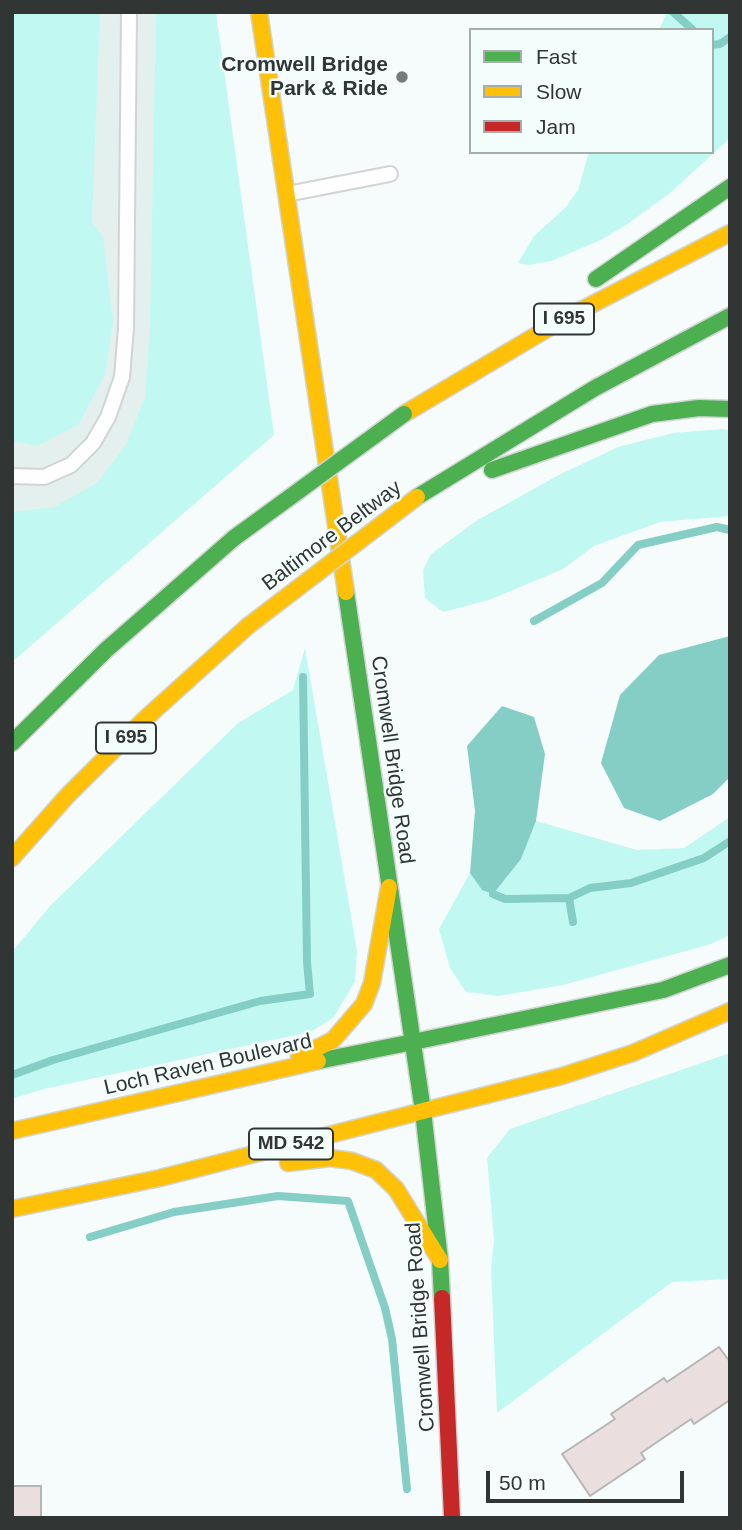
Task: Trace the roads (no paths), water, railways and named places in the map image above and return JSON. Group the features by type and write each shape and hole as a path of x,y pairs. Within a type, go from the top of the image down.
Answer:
{"main road":[{"name":"Cromwell Bridge Road","path":"259,12 423,1111 440,1260 452,1518"},
{"path":"585,287 730,187"},
{"name":"I 695","path":"12,743 106,650 234,538 404,414 562,320 730,233"},
{"path":"430,399 564,302"},
{"name":"Baltimore Beltway","path":"12,858 68,795 146,718 248,626 417,496 595,388 730,316"},
{"path":"417,496 652,414 699,408 730,409"},
{"path":"42,691 174,591"},
{"path":"276,1070 333,1040 364,1004 372,983 389,887"},
{"name":"Loch Raven Boulevard","path":"12,1131 276,1070 663,990 730,965"},
{"path":"423,1111 562,1076 621,1057 730,1011"},
{"name":"MD 542","path":"12,1209 160,1178 423,1111"},
{"path":"160,1178 330,1158 352,1161 376,1170 396,1189 440,1260"}],"lane":[{"path":"12,476 44,477 71,465 93,443 108,417 122,377 126,328 129,12"},
{"path":"286,194 390,174"}],"waterway":[{"path":"673,12 691,28"},
{"path":"714,45 730,37"},
{"path":"534,621 602,583 638,545 717,527 730,530"},
{"path":"12,1075 53,1060 260,1001 310,994 307,962 303,677"},
{"path":"493,894 505,899 569,898 590,888 631,883 704,858 730,841"},
{"path":"569,898 573,922"},
{"path":"90,1237 174,1212 278,1196 348,1201 385,1308 392,1339 407,1489"}],"place":[{"name":"Cromwell Bridge Park & Ride","path":"402,77"}]}
